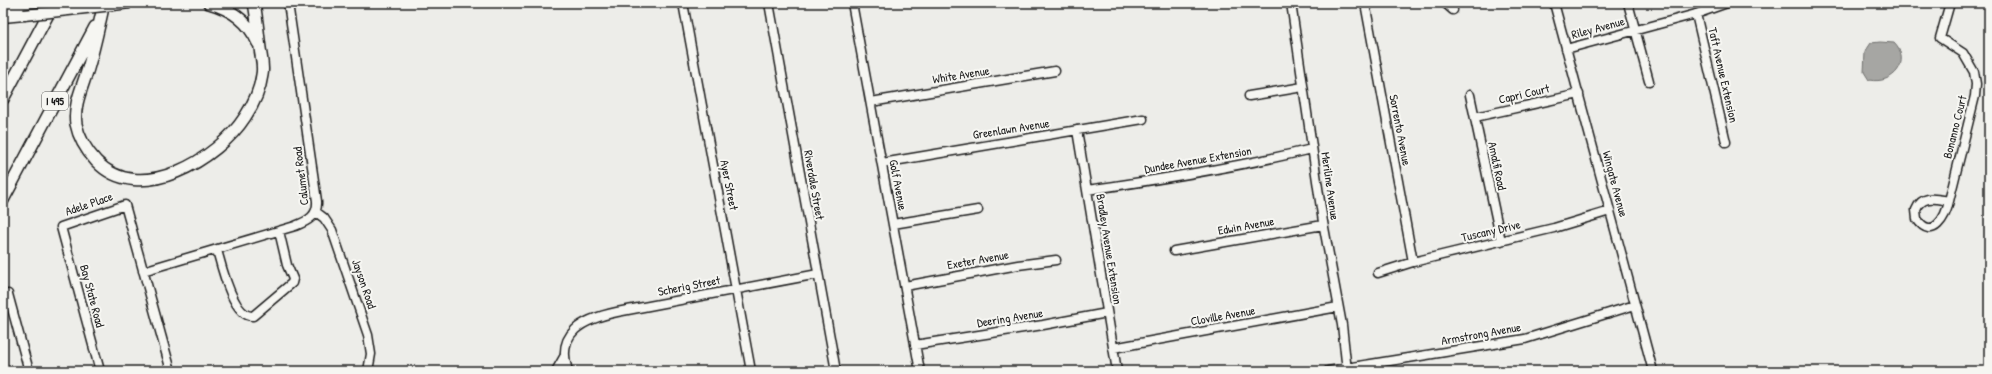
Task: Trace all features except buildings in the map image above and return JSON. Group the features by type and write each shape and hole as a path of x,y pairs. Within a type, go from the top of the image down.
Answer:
{"highway":[{"path":"3,99 54,3"},
{"path":"209,3 226,8 237,16 251,31 260,49"},
{"path":"105,8 77,103 76,123 79,136 91,155 100,164 117,176 145,180 163,177 189,167 219,146 245,118 254,103 262,74 254,3"},
{"name":"I 495","path":"3,200 105,8"}],"main road":[{"path":"3,18 43,3"},
{"path":"3,7 23,10 130,3"}],"street":[{"name":"Calumet Road","path":"143,271 279,231 307,221 316,212 318,201 288,3"},
{"name":"Ayer Street","path":"683,3 751,371"},
{"name":"Riverdale Street","path":"769,3 836,371"},
{"name":"Golf Avenue","path":"852,3 920,371"},
{"name":"Meriline Avenue","path":"1291,3 1323,225 1347,369"},
{"name":"Sorrento Avenue","path":"1365,3 1413,262"},
{"path":"1445,3 1453,10"},
{"name":"Wingate Avenue","path":"1554,3 1653,371"},
{"path":"1628,3 1649,81"},
{"name":"Riley Avenue","path":"1566,49 1696,14 1727,3"},
{"name":"Bonanno Court","path":"1950,3 1940,38 1964,53 1974,72 1976,84 1974,100 1950,201"},
{"name":"Taft Avenue Extension","path":"1696,14 1726,142"},
{"name":"White Avenue","path":"871,102 1055,71"},
{"path":"1249,96 1303,86"},
{"name":"Capri Court","path":"1475,117 1578,94"},
{"name":"Amalfi Road","path":"1470,95 1501,241"},
{"name":"Greenlawn Avenue","path":"882,163 1143,119"},
{"name":"Bradley Avenue Extension","path":"1077,130 1117,371"},
{"name":"Dundee Avenue Extension","path":"1087,190 1188,175 1253,163 1312,149"},
{"name":"Adele Place","path":"61,227 125,205 143,271"},
{"path":"893,224 978,210"},
{"name":"Tuscany Drive","path":"1378,274 1413,262 1554,228 1610,211"},
{"name":"Jayson Road","path":"316,212 324,218 332,230 366,327 371,351 368,371"},
{"name":"Edwin Avenue","path":"1174,251 1323,225"},
{"name":"Bay State Road","path":"61,227 100,371"},
{"path":"217,250 226,286 245,313 253,316 292,283 293,279 287,265 279,231"},
{"name":"Exeter Avenue","path":"905,286 1018,265 1056,260"},
{"path":"143,271 171,371"},
{"name":"Scherig Street","path":"564,357 567,339 570,334 578,326 603,315 818,274"},
{"path":"8,294 29,371"},
{"name":"Armstrong Avenue","path":"1328,371 1525,338 1636,305"},
{"name":"Cloville Avenue","path":"1113,348 1338,308"},
{"name":"Deering Avenue","path":"916,345 1043,325 1107,313"},
{"path":"556,371 564,357"},
{"path":"564,357 568,371"}],"shaded area":[{"path":"1871,43 1894,43 1899,50 1901,64 1893,75 1886,79 1878,81 1869,80 1864,72 1865,52"}]}
